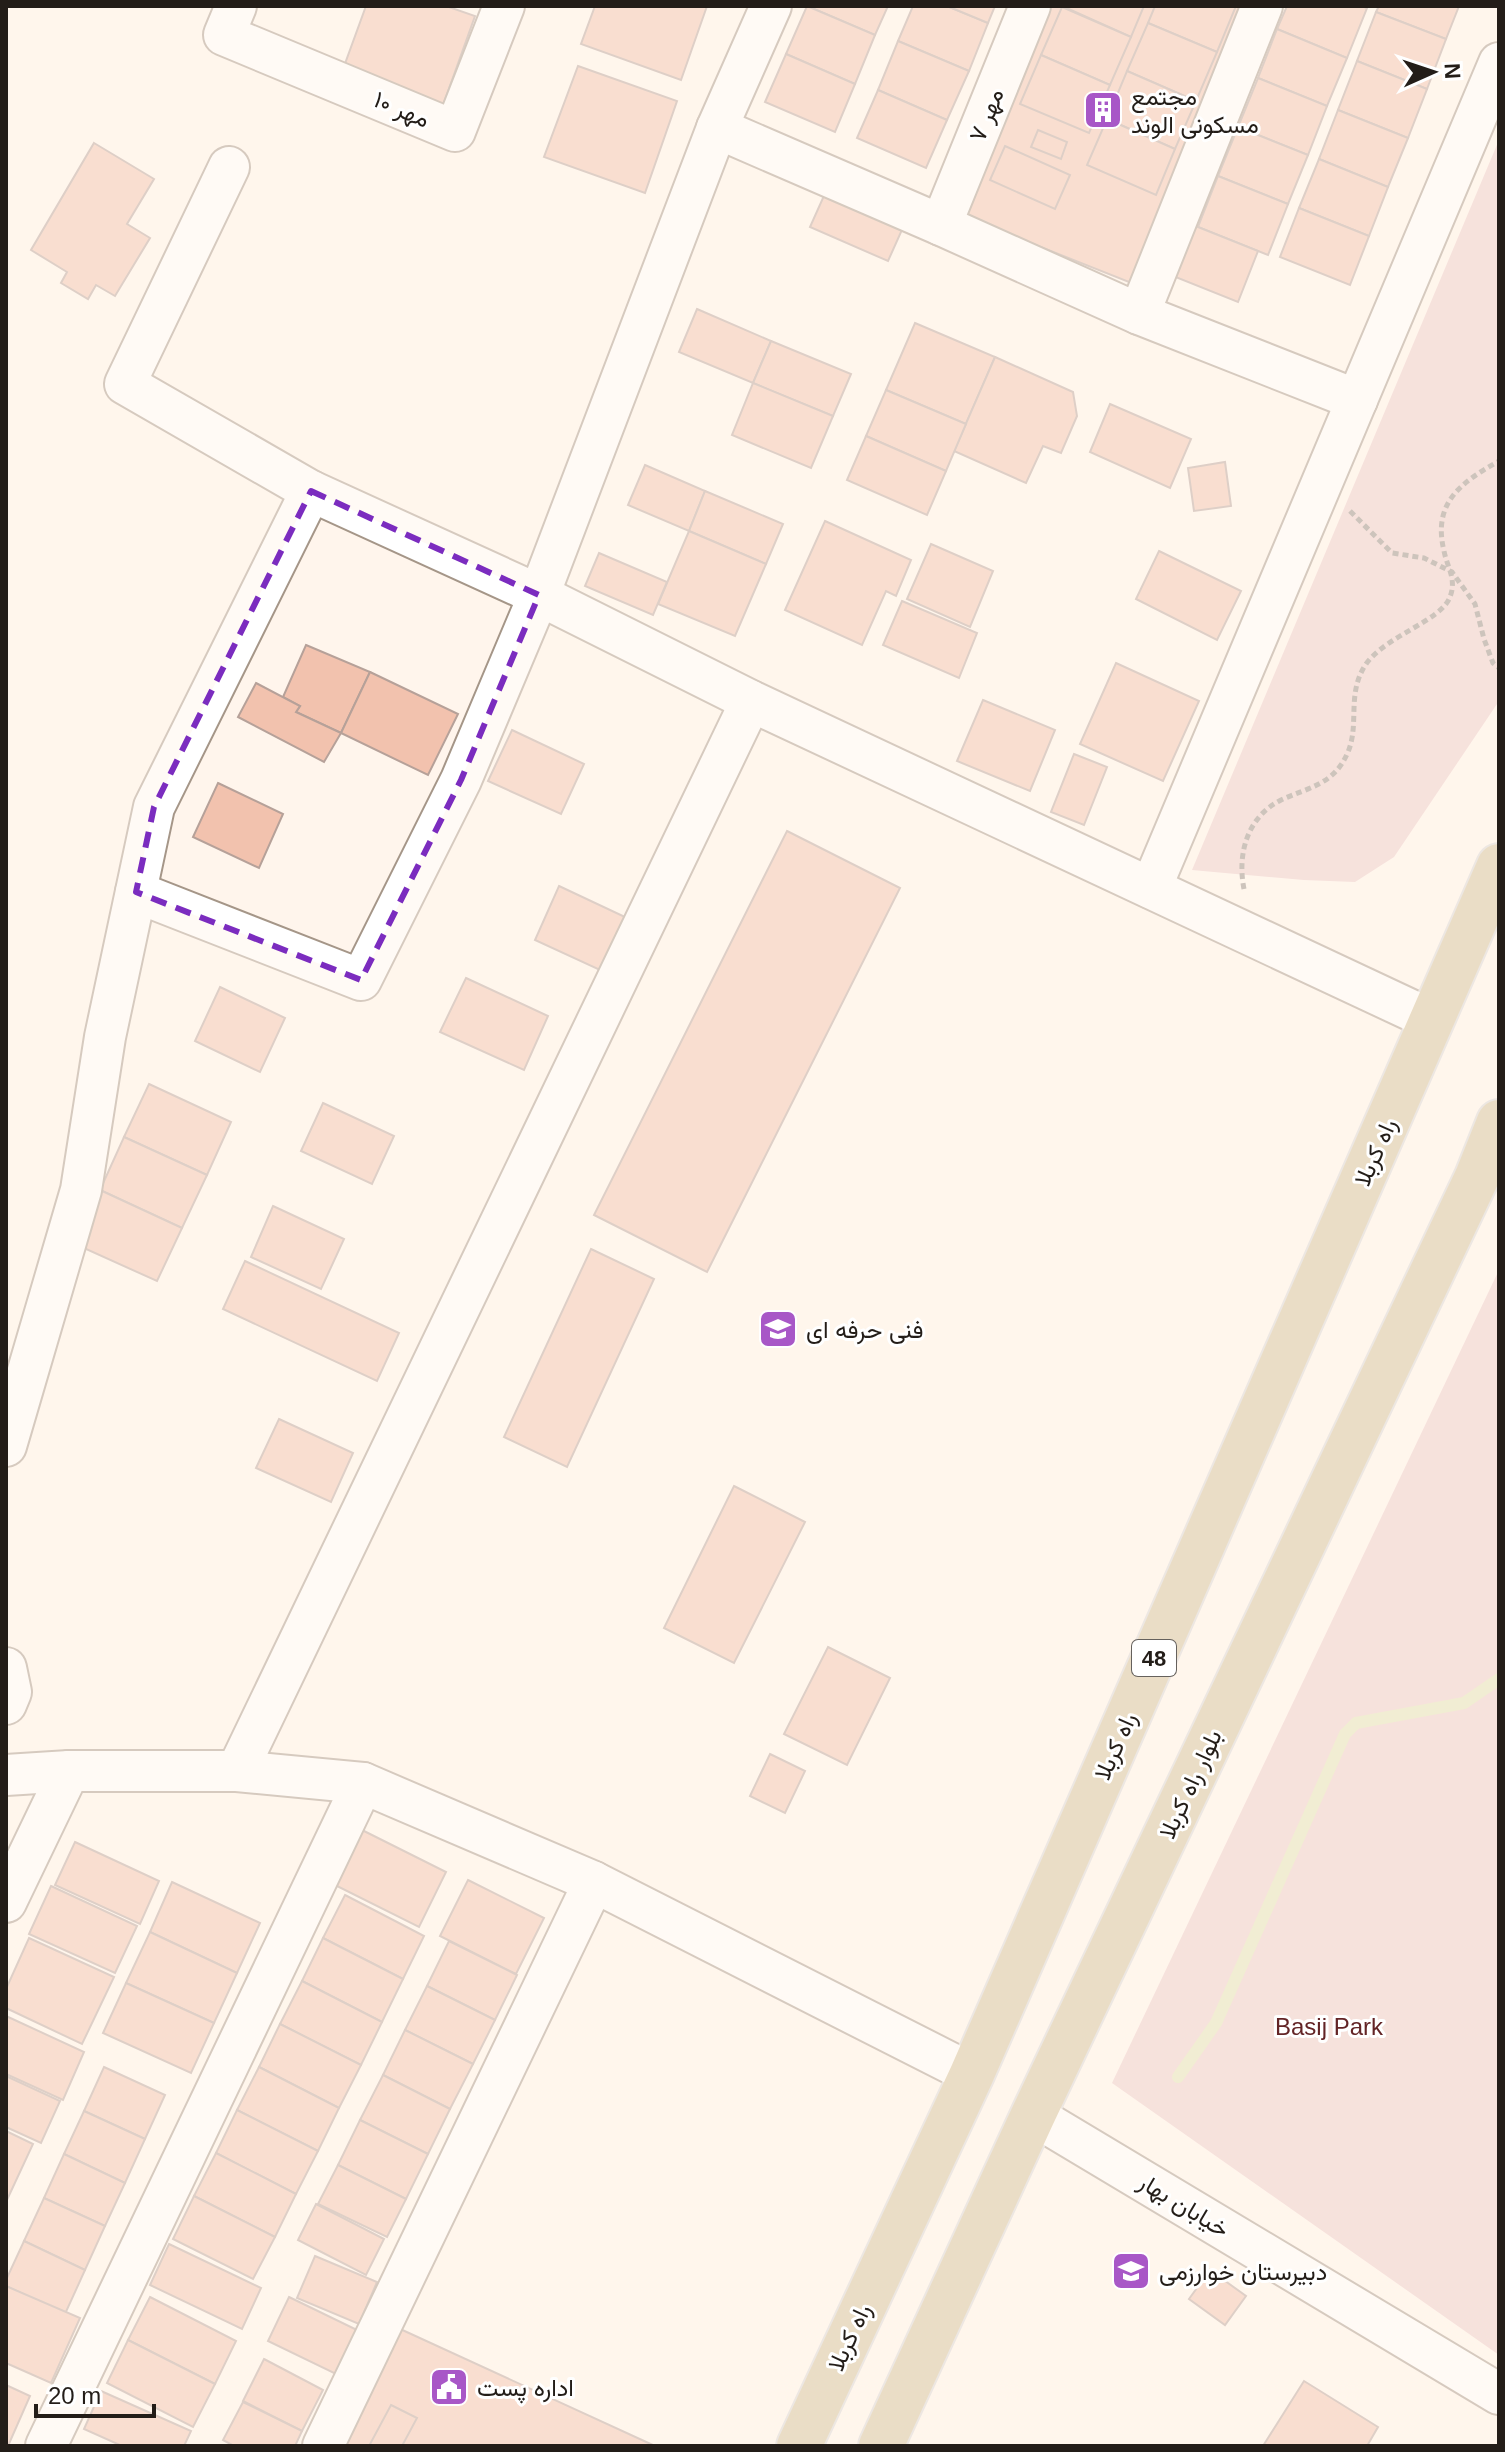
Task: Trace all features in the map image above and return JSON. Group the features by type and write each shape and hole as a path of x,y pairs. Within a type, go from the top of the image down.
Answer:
{"main road":[{"name":"راه کربلا","path":"799,2446 972,2074 1432,1020 1495,887"},
{"name":"بلوار راه کربلا","path":"881,2446 1033,2115 1488,1171 1499,1122"}],"street":[{"name":"مهر ۱۰","path":"230,20 455,131 504,6"},
{"path":"136,892 361,980 461,780 539,595 717,128 771,6"},
{"name":"مهر ۷","path":"941,225 1030,6"},
{"path":"1139,314 1262,6"},
{"path":"1151,888 1499,63"},
{"path":"717,128 1139,314 1357,400"},
{"path":"229,167 125,384 311,491 539,595 751,701 1432,1020"},
{"path":"6,1446 81,1190 105,1037 154,807 311,491"},
{"path":"237,1771 751,701"},
{"path":"6,1668 11,1692 6,1704"},
{"path":"6,1902 69,1771"},
{"path":"6,1775 69,1771 237,1771 363,1783 594,1882 972,2074"},
{"path":"46,2446 363,1783"},
{"path":"323,2446 594,1882"},
{"name":"خیابان بهار","path":"1033,2115 1499,2394"}],"path":[{"path":"1499,461 1473,475 1457,489 1446,508 1441,530 1444,552 1452,572 1475,604 1484,639 1493,663 1499,668"},
{"path":"1316,496 1355,513 1392,553 1424,558 1452,572"},
{"path":"1260,939 1241,872 1242,851 1250,831 1262,813 1280,801 1320,785 1336,771 1347,753 1353,733 1355,689 1364,667 1379,649 1443,609 1453,585 1452,572"}],"highlighted area":[{"path":"311,491 539,595 461,780 361,980 136,892 154,807"}],"green space":[{"path":"1499,140 1499,701 1394,857 1355,882 1192,870"},
{"name":"Basij Park","path":"1499,1270 1499,2355 1112,2083"}],"building":[{"path":"366,6 446,6 475,16 442,108 342,72"},
{"path":"595,6 707,6 681,80 581,44"},
{"path":"807,6 888,6 875,35"},
{"path":"807,6 875,35 855,84 786,54"},
{"path":"913,6 947,6 988,23 969,71 898,41"},
{"path":"947,6 995,6 988,23"},
{"name":"مجتمع مسکونی الوند","path":"1043,6 1249,6 1134,284 955,213"},
{"path":"1062,6 1144,6 1131,37"},
{"path":"1155,6 1236,6 1217,52 1148,23"},
{"path":"1287,6 1367,8 1347,58 1277,29"},
{"path":"1379,6 1459,6 1446,39 1376,12"},
{"path":"1062,7 1131,37 1110,85 1041,55"},
{"path":"1376,12 1446,39 1427,89 1357,61"},
{"path":"1148,23 1217,52 1196,101 1127,71"},
{"path":"1277,29 1347,58 1327,106 1258,78"},
{"path":"898,41 969,71 947,120 878,90"},
{"path":"786,54 855,84 835,132 765,102"},
{"path":"1041,55 1110,85 1089,133 1020,104"},
{"path":"1357,61 1427,89 1408,138 1338,110"},
{"path":"578,66 677,101 645,193 544,157"},
{"path":"1127,71 1196,101 1175,149 1107,119"},
{"path":"1258,78 1327,106 1308,155 1238,127"},
{"path":"878,90 947,120 926,168 857,138"},
{"path":"1338,110 1408,138 1388,187 1319,159"},
{"path":"1107,119 1175,149 1156,195 1087,165"},
{"path":"1238,127 1308,155 1288,204 1218,176"},
{"path":"1038,130 1067,142 1061,159 1031,147"},
{"path":"94,143 154,179 127,224 150,238 115,296 96,285 88,299 61,283 67,272 31,250"},
{"path":"1005,146 1070,175 1055,209 990,180"},
{"path":"1319,159 1388,187 1369,236 1299,208"},
{"path":"1218,176 1288,204 1268,255 1198,227"},
{"path":"827,189 905,223 888,261 810,227"},
{"path":"1299,208 1369,236 1350,285 1280,257"},
{"path":"1188,223 1258,251 1238,302 1168,274"},
{"path":"697,309 771,341 753,383 679,352"},
{"path":"915,323 995,357 966,424 886,390"},
{"path":"771,341 851,374 833,416 753,383"},
{"path":"995,357 1073,392 1077,416 1061,453 1043,446 1026,483 954,451"},
{"path":"753,383 833,416 811,468 732,435"},
{"path":"886,390 966,424 946,471 866,436"},
{"path":"1110,404 1191,439 1170,488 1090,452"},
{"path":"866,436 946,471 927,515 847,480"},
{"path":"1225,462 1231,506 1194,511 1188,468"},
{"path":"645,465 705,491 689,531 628,505"},
{"path":"705,491 783,524 766,564 689,531"},
{"path":"825,521 911,560 896,596 886,591 862,645 785,610"},
{"path":"689,531 766,564 735,636 658,604"},
{"path":"931,544 993,571 970,627 907,599"},
{"path":"1159,551 1241,591 1217,640 1136,599"},
{"path":"599,553 667,582 653,615 585,586"},
{"path":"902,601 977,633 959,678 883,645"},
{"path":"306,645 370,672 341,733 296,712 300,706 283,697"},
{"path":"1116,663 1199,701 1163,781 1080,744"},
{"path":"370,672 458,714 428,775 341,733"},
{"path":"256,683 300,706 296,712 341,733 324,762 238,717"},
{"path":"983,700 1055,730 1030,791 957,761"},
{"path":"512,730 584,764 561,814 488,781"},
{"path":"1074,754 1107,767 1084,825 1051,812"},
{"path":"218,783 283,814 259,868 193,837"},
{"path":"787,831 900,888 707,1272 594,1215"},
{"path":"559,886 625,917 600,970 535,940"},
{"path":"466,978 548,1016 524,1070 440,1032"},
{"path":"220,987 285,1018 260,1072 195,1041"},
{"path":"149,1084 231,1122 207,1175 124,1137"},
{"path":"323,1103 394,1136 372,1184 301,1151"},
{"path":"124,1137 207,1175 182,1228 100,1190"},
{"path":"100,1190 182,1228 157,1281 75,1244"},
{"path":"273,1206 344,1239 321,1289 251,1257"},
{"path":"591,1249 654,1279 567,1467 504,1437"},
{"path":"245,1261 399,1333 377,1381 223,1309"},
{"path":"279,1419 353,1453 331,1502 256,1468"},
{"path":"734,1486 805,1522 734,1663 664,1628"},
{"path":"828,1647 890,1678 847,1765 784,1734"},
{"path":"770,1754 805,1771 785,1813 750,1796"},
{"path":"358,1828 446,1872 419,1927 331,1883"},
{"path":"75,1842 159,1881 140,1924 55,1885"},
{"path":"468,1880 544,1918 516,1974 440,1936"},
{"path":"172,1882 260,1923 237,1973 150,1932"},
{"path":"51,1886 137,1926 115,1973 29,1934"},
{"path":"345,1895 424,1936 403,1979 323,1938"},
{"path":"150,1932 237,1973 214,2023 126,1983"},
{"path":"29,1938 114,1977 82,2044 6,2008 6,1989"},
{"path":"323,1938 403,1979 382,2022 302,1981"},
{"path":"449,1941 517,1975 495,2020 427,1986"},
{"path":"302,1981 382,2022 361,2065 280,2024"},
{"path":"126,1983 214,2023 191,2073 103,2033"},
{"path":"427,1986 495,2020 473,2064 405,2030"},
{"path":"6,2016 84,2052 63,2100 6,2074"},
{"path":"280,2024 361,2065 339,2108 259,2067"},
{"path":"405,2030 473,2064 450,2109 383,2075"},
{"path":"104,2067 165,2095 145,2139 84,2111"},
{"path":"259,2067 339,2108 318,2151 237,2110"},
{"path":"383,2075 450,2109 428,2154 360,2120"},
{"path":"6,2076 60,2101 41,2143 6,2127"},
{"path":"237,2110 318,2151 296,2194 216,2153"},
{"path":"84,2111 145,2139 125,2183 64,2154"},
{"path":"360,2120 428,2154 406,2199 338,2165"},
{"path":"6,2131 33,2144 6,2202"},
{"path":"216,2153 296,2194 275,2237 194,2196"},
{"path":"64,2154 125,2183 105,2226 44,2198"},
{"path":"338,2165 406,2199 387,2237 318,2204"},
{"path":"194,2196 275,2237 253,2279 173,2239"},
{"path":"44,2198 105,2226 85,2270 24,2241"},
{"path":"316,2204 384,2239 366,2275 298,2240"},
{"path":"24,2241 85,2270 65,2314 6,2286"},
{"path":"169,2244 261,2288 242,2329 150,2285"},
{"path":"315,2256 377,2282 359,2324 297,2298"},
{"path":"1210,2270 1246,2296 1225,2325 1189,2299"},
{"path":"6,2286 80,2318 51,2383 6,2363"},
{"path":"150,2297 236,2341 215,2384 128,2340"},
{"path":"289,2297 357,2330 336,2374 268,2341"},
{"name":"اداره پست","path":"398,2328 655,2446 345,2446"},
{"path":"128,2340 215,2384 193,2427 107,2383"},
{"path":"264,2359 323,2390 302,2431 243,2401"},
{"path":"1304,2381 1378,2427 1367,2446 1263,2446"},
{"path":"6,2385 30,2396 8,2446 6,2446"},
{"path":"101,2391 191,2431 184,2446 122,2446 84,2429"},
{"path":"243,2402 302,2431 295,2446 234,2446 223,2440"},
{"path":"391,2405 417,2418 402,2446 369,2446"}],"waterway":[{"path":"1178,2077 1216,2023 1345,1734 1356,1723 1464,1703 1499,1679"}],"place":[{"name":"مجتمع مسکونی الوند","path":"1103,110"},
{"name":"فنی حرفه ای","path":"778,1329"},
{"name":"دبیرستان خوارزمی","path":"1131,2271"},
{"name":"اداره پست","path":"449,2387"}]}
